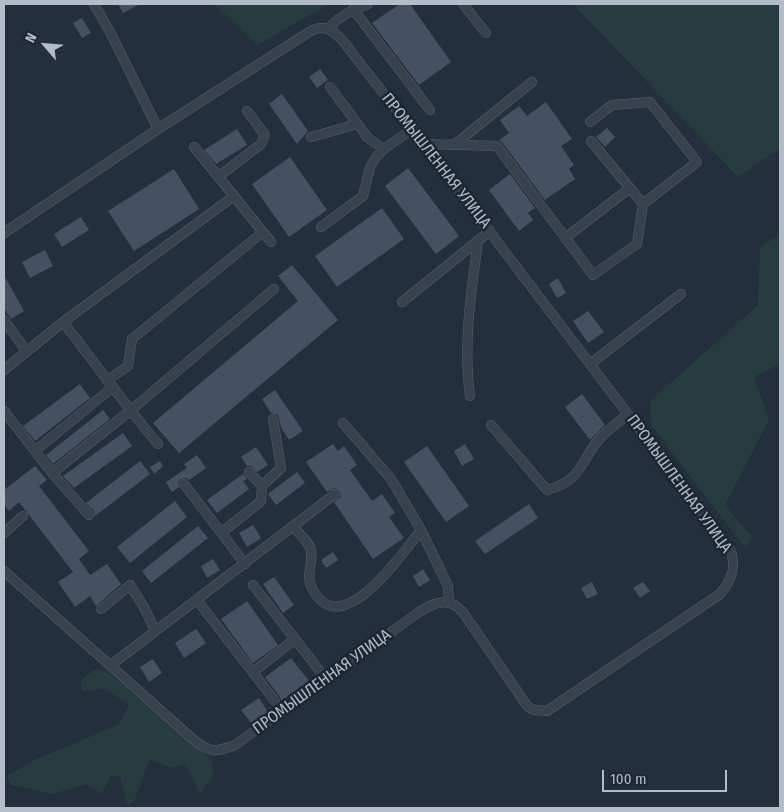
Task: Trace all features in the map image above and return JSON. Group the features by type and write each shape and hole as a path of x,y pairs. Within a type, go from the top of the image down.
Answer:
{"street":[{"path":"94,4 158,129"},
{"path":"4,233 158,129 309,32 322,27 328,28 337,19 353,9 368,4"},
{"path":"464,4 486,33"},
{"path":"353,9 430,110"},
{"name":"ПРОМЫШЛЕННАЯ УЛИЦА","path":"4,571 195,741 205,748 215,751 235,745 419,612 434,604 456,604 523,701 534,710 540,712 547,711 720,594 728,585 734,565 733,555 728,546 424,144 342,40 328,28"},
{"path":"454,144 532,82"},
{"path":"330,87 368,138 384,148"},
{"path":"424,144 497,146 593,276 637,244 643,204 697,162 650,102 612,105 590,122"},
{"path":"218,176 261,144 265,135 247,111"},
{"path":"311,137 357,124"},
{"path":"321,227 363,196 370,167 376,157 384,148 412,129"},
{"path":"591,141 643,204"},
{"path":"194,147 271,242"},
{"path":"565,238 630,188"},
{"path":"4,370 63,322 234,196"},
{"path":"402,302 490,231"},
{"path":"35,450 111,384 128,366 132,339 263,232"},
{"path":"470,396 468,351 471,291 478,241"},
{"path":"52,473 130,411 274,289"},
{"path":"590,364 681,294"},
{"path":"4,320 27,352"},
{"path":"63,322 130,411 158,444"},
{"path":"4,411 52,473 89,515"},
{"path":"491,425 544,494 572,478 596,443 628,414"},
{"path":"221,533 261,501 262,486 281,468 274,419"},
{"path":"343,423 391,479 421,530 448,586 449,603"},
{"path":"249,472 262,486"},
{"path":"184,484 245,564"},
{"path":"111,665 335,494"},
{"path":"4,534 23,516"},
{"path":"293,526 311,550 310,584 321,600 333,606 348,604 376,584 387,574 421,530"},
{"path":"101,609 130,585 144,607 155,632"},
{"path":"253,585 326,679"},
{"path":"197,600 275,701"},
{"path":"253,672 295,639"}],"green space":[{"path":"214,4 329,4 257,45"},
{"path":"573,4 780,4 780,148 738,177"},
{"path":"780,233 780,364 754,377 769,420 725,505 752,537 746,549 651,425 650,401 758,305 760,248"},
{"path":"95,669 108,672 212,760 213,775 200,794 186,764 171,768 150,759 135,799 128,807 120,776 111,776 102,794 87,784 52,794 11,785 7,776 34,760 118,725 129,705 104,688 82,692 80,681"}],"building":[{"path":"118,4 140,4 123,13"},
{"path":"400,4 410,4 451,62 419,85 372,23"},
{"path":"82,18 91,33 82,38 73,23"},
{"path":"320,69 328,80 317,88 309,77"},
{"path":"282,94 308,131 297,144 269,104"},
{"path":"546,102 572,139 561,146 574,165 569,169 575,179 545,200 499,140 509,133 500,120 519,106 527,116"},
{"path":"607,128 615,137 605,147 596,137"},
{"path":"237,129 247,145 216,164 204,150"},
{"path":"290,157 327,210 289,237 252,184"},
{"path":"408,168 459,236 436,254 385,186"},
{"path":"174,169 199,209 134,251 108,211"},
{"path":"510,174 535,208 528,213 533,220 519,231 489,190"},
{"path":"382,208 404,239 337,287 315,256"},
{"path":"81,217 89,230 62,247 54,234"},
{"path":"45,250 53,266 30,278 22,262"},
{"path":"292,265 338,320 179,453 153,423 298,301 278,276"},
{"path":"4,275 24,311 11,319 4,308"},
{"path":"558,278 566,293 557,298 549,284"},
{"path":"588,311 604,332 588,343 573,321"},
{"path":"80,384 90,398 35,441 23,426"},
{"path":"275,390 303,431 289,440 281,427 278,415 271,413 262,399"},
{"path":"582,394 605,425 590,440 565,407"},
{"path":"103,410 110,419 53,464 46,455"},
{"path":"123,433 132,446 74,488 63,476"},
{"path":"333,444 338,451 344,446 357,465 350,470 372,501 382,494 395,513 389,517 404,538 373,559 334,502 341,497 340,491 335,488 327,492 306,462"},
{"path":"465,444 474,459 462,466 454,451"},
{"path":"427,446 469,506 446,522 404,462"},
{"path":"256,447 268,465 257,472 251,466 247,466 241,457"},
{"path":"197,455 206,468 189,480 186,478 181,479 178,482 179,487 172,492 166,482 187,468 184,464"},
{"path":"140,461 150,474 95,516 94,511 86,503"},
{"path":"160,461 163,466 154,474 150,467"},
{"path":"35,466 47,480 39,486 89,551 79,559 90,575 107,564 121,584 96,606 90,596 75,607 58,582 73,572 19,502 9,511 4,504 4,490"},
{"path":"297,472 305,483 276,505 268,494"},
{"path":"243,474 247,479 243,481 249,489 217,513 207,500"},
{"path":"175,501 187,517 130,563 117,547"},
{"path":"529,504 538,518 485,554 475,541"},
{"path":"253,525 261,538 247,547 239,533"},
{"path":"198,526 208,538 151,583 142,571"},
{"path":"333,552 338,560 326,568 321,560"},
{"path":"213,559 220,570 207,578 201,566"},
{"path":"423,569 430,580 419,587 413,576"},
{"path":"274,577 294,605 283,613 263,584"},
{"path":"592,582 598,594 587,599 581,588"},
{"path":"643,582 650,591 640,598 633,588"},
{"path":"247,601 278,645 253,663 221,619"},
{"path":"196,629 206,643 184,658 175,643"},
{"path":"291,658 309,681 281,701 265,677"},
{"path":"153,659 162,673 149,682 140,667"},
{"path":"259,698 268,712 251,723 241,710"}]}
